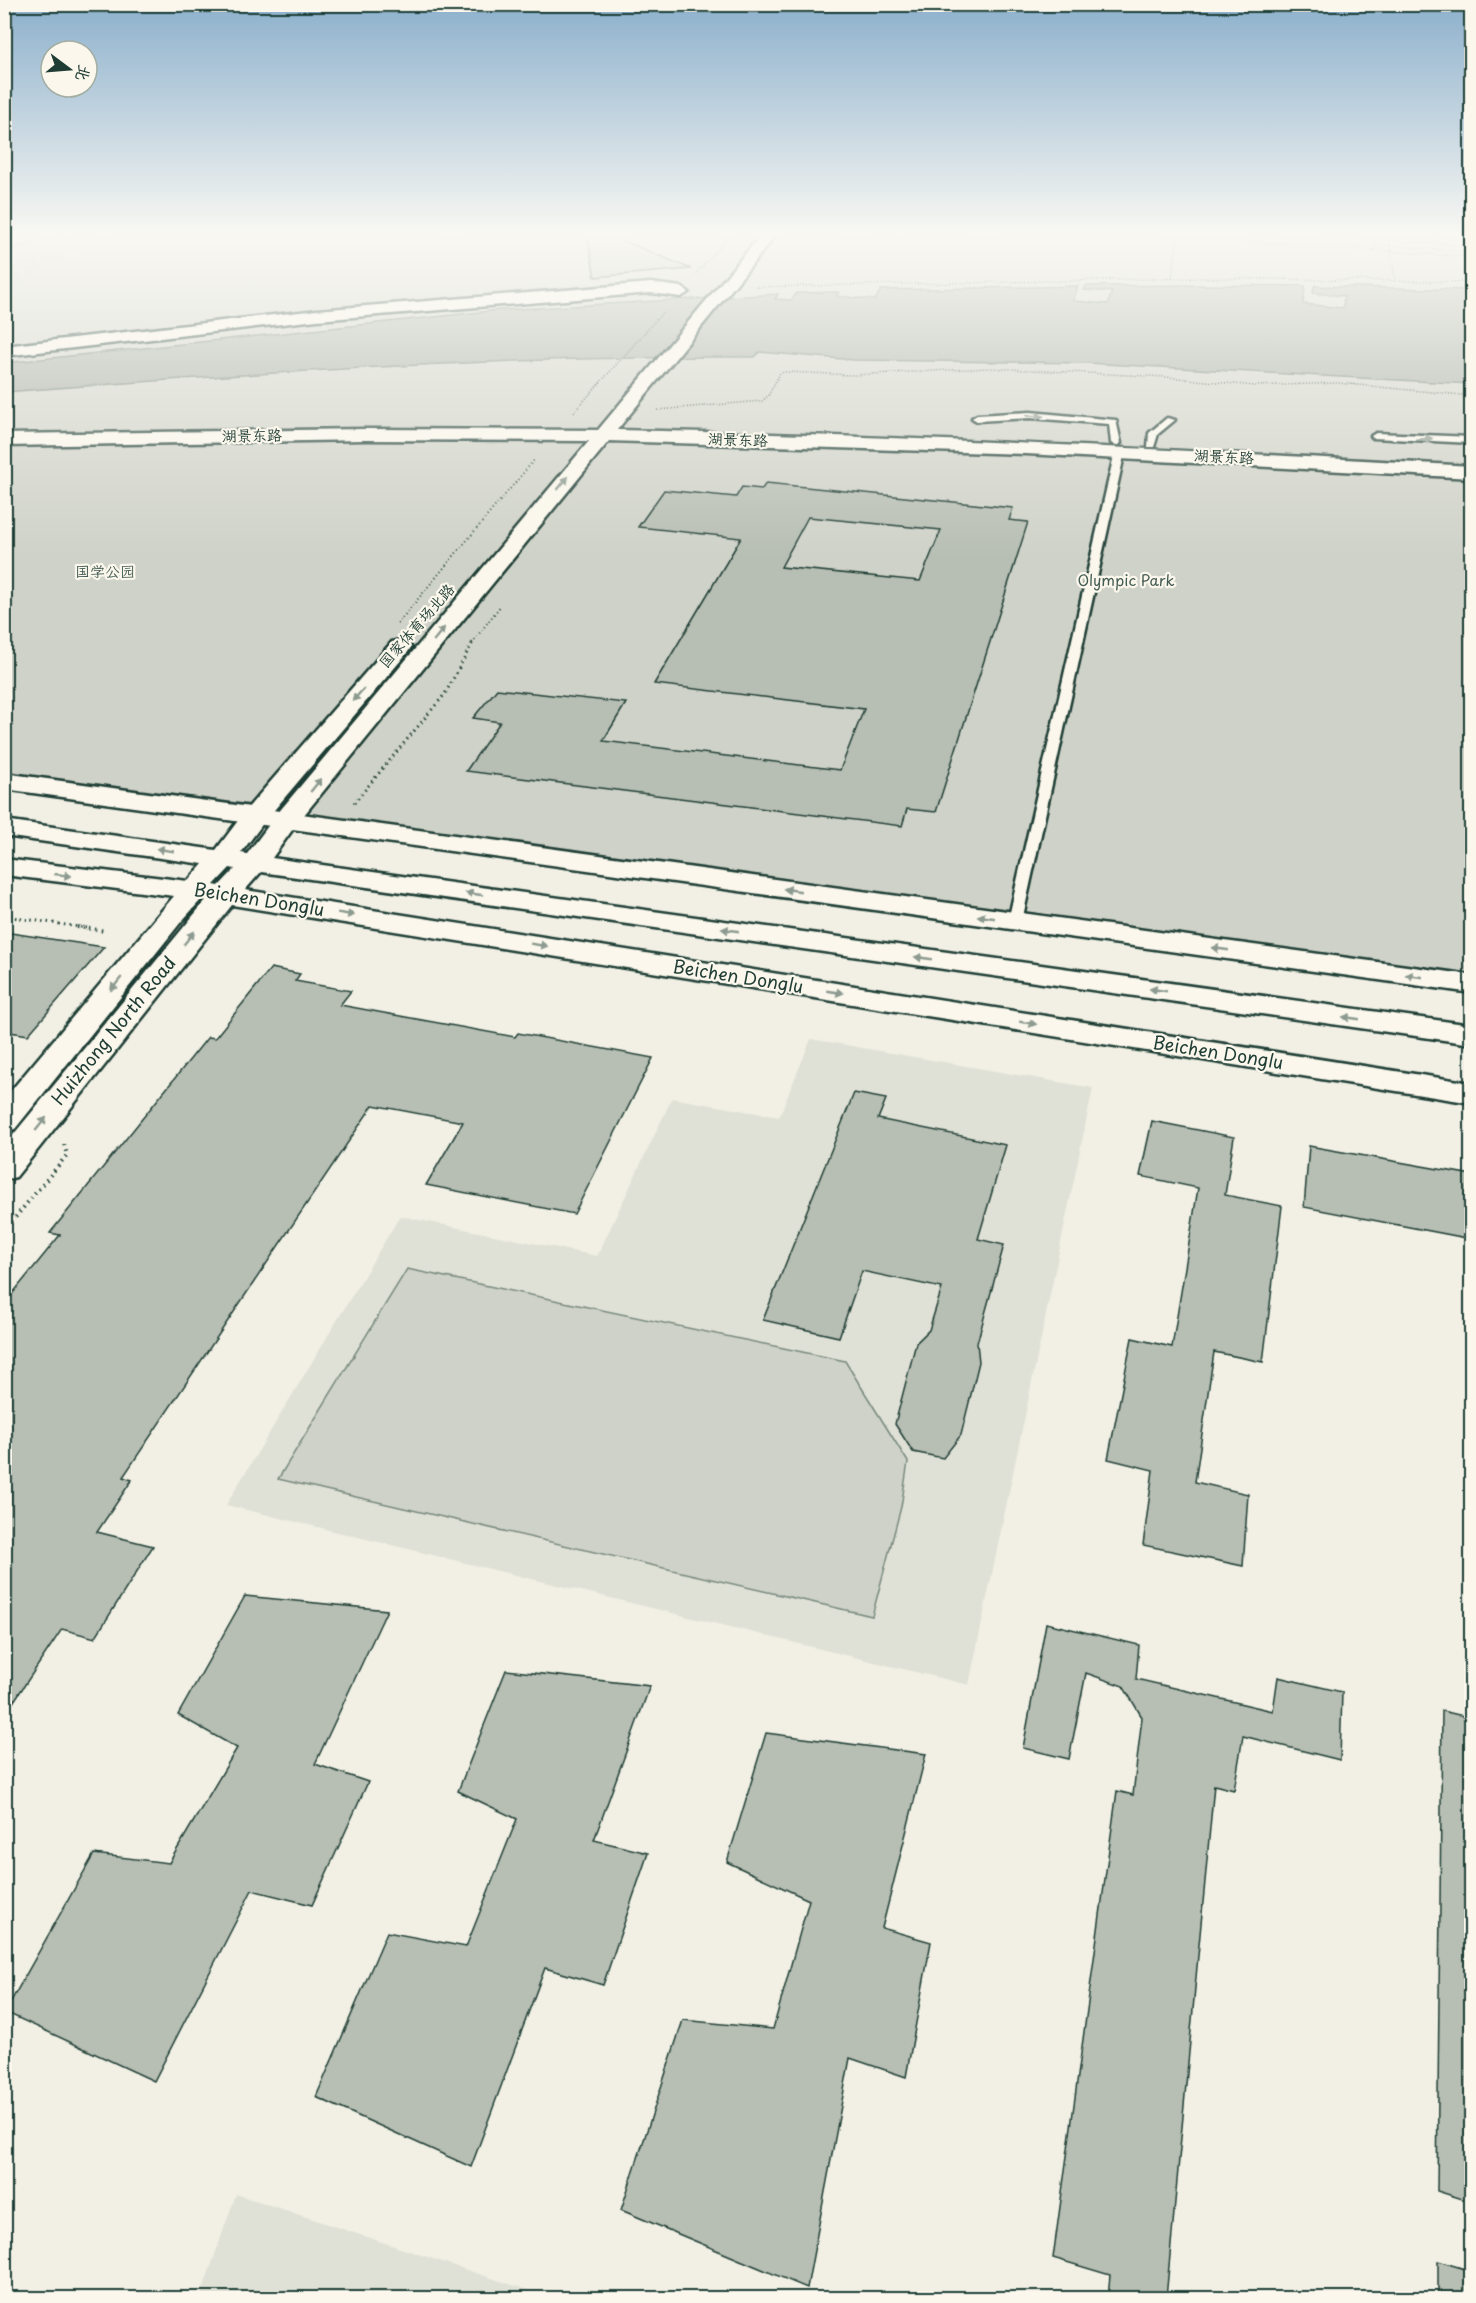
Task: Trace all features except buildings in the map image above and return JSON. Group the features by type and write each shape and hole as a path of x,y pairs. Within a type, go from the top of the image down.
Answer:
{"street":[{"path":"4,351 78,342"},
{"path":"653,357 664,342"},
{"path":"653,357 667,342"},
{"name":"国家体育场北路","path":"226,895 254,864 286,820 653,357"},
{"name":"湖景东路","path":"4,433 357,428 593,433 1118,447 1472,472"},
{"name":"国家体育场北路","path":"458,579 593,433"},
{"name":"湖景东路","path":"4,440 593,433"},
{"name":"湖景东路","path":"1118,447 1151,445 1472,464"},
{"name":"国家体育场北路","path":"194,890 222,860 255,816 412,632"},
{"path":"4,782 1472,984"},
{"name":"Beichen Donglu","path":"4,828 1472,1035"},
{"name":"Beichen Donglu","path":"4,867 194,890 1472,1093"},
{"name":"Huizhong North Road","path":"4,1120 194,890"},
{"name":"Huizhong North Road","path":"4,1169 226,895"}],"lane":[{"path":"976,418 1030,415 1113,422 1118,447 1015,921"},
{"path":"1151,445 1154,433 1170,420"},
{"path":"1376,436 1408,440 1445,438 1472,440"}],"path":[{"path":"618,362 636,342"},
{"path":"658,402 651,410 762,401 768,396 780,373 785,372 853,375 931,373 969,368 1167,377 1255,386 1338,383 1472,396"},
{"path":"333,828 445,694 473,641 502,604"},
{"path":"4,916 106,931"}],"shaded area":[{"path":"196,342 1471,342 1471,384 1086,363 854,360 759,352 755,357 567,359 380,367 5,392 5,363"},
{"path":"811,1039 1093,1088 969,1685 226,1505 400,1216 597,1256 672,1098 779,1117"},
{"path":"236,2194 552,2298 200,2298"}],"green space":[{"name":"Olympic Park","path":"5,342 1471,342 1471,978 5,777"},
{"path":"407,1269 845,1361 908,1462 901,1507 872,1616 278,1479"}],"park label":[{"name":"国学公园","path":"105,572"}]}
